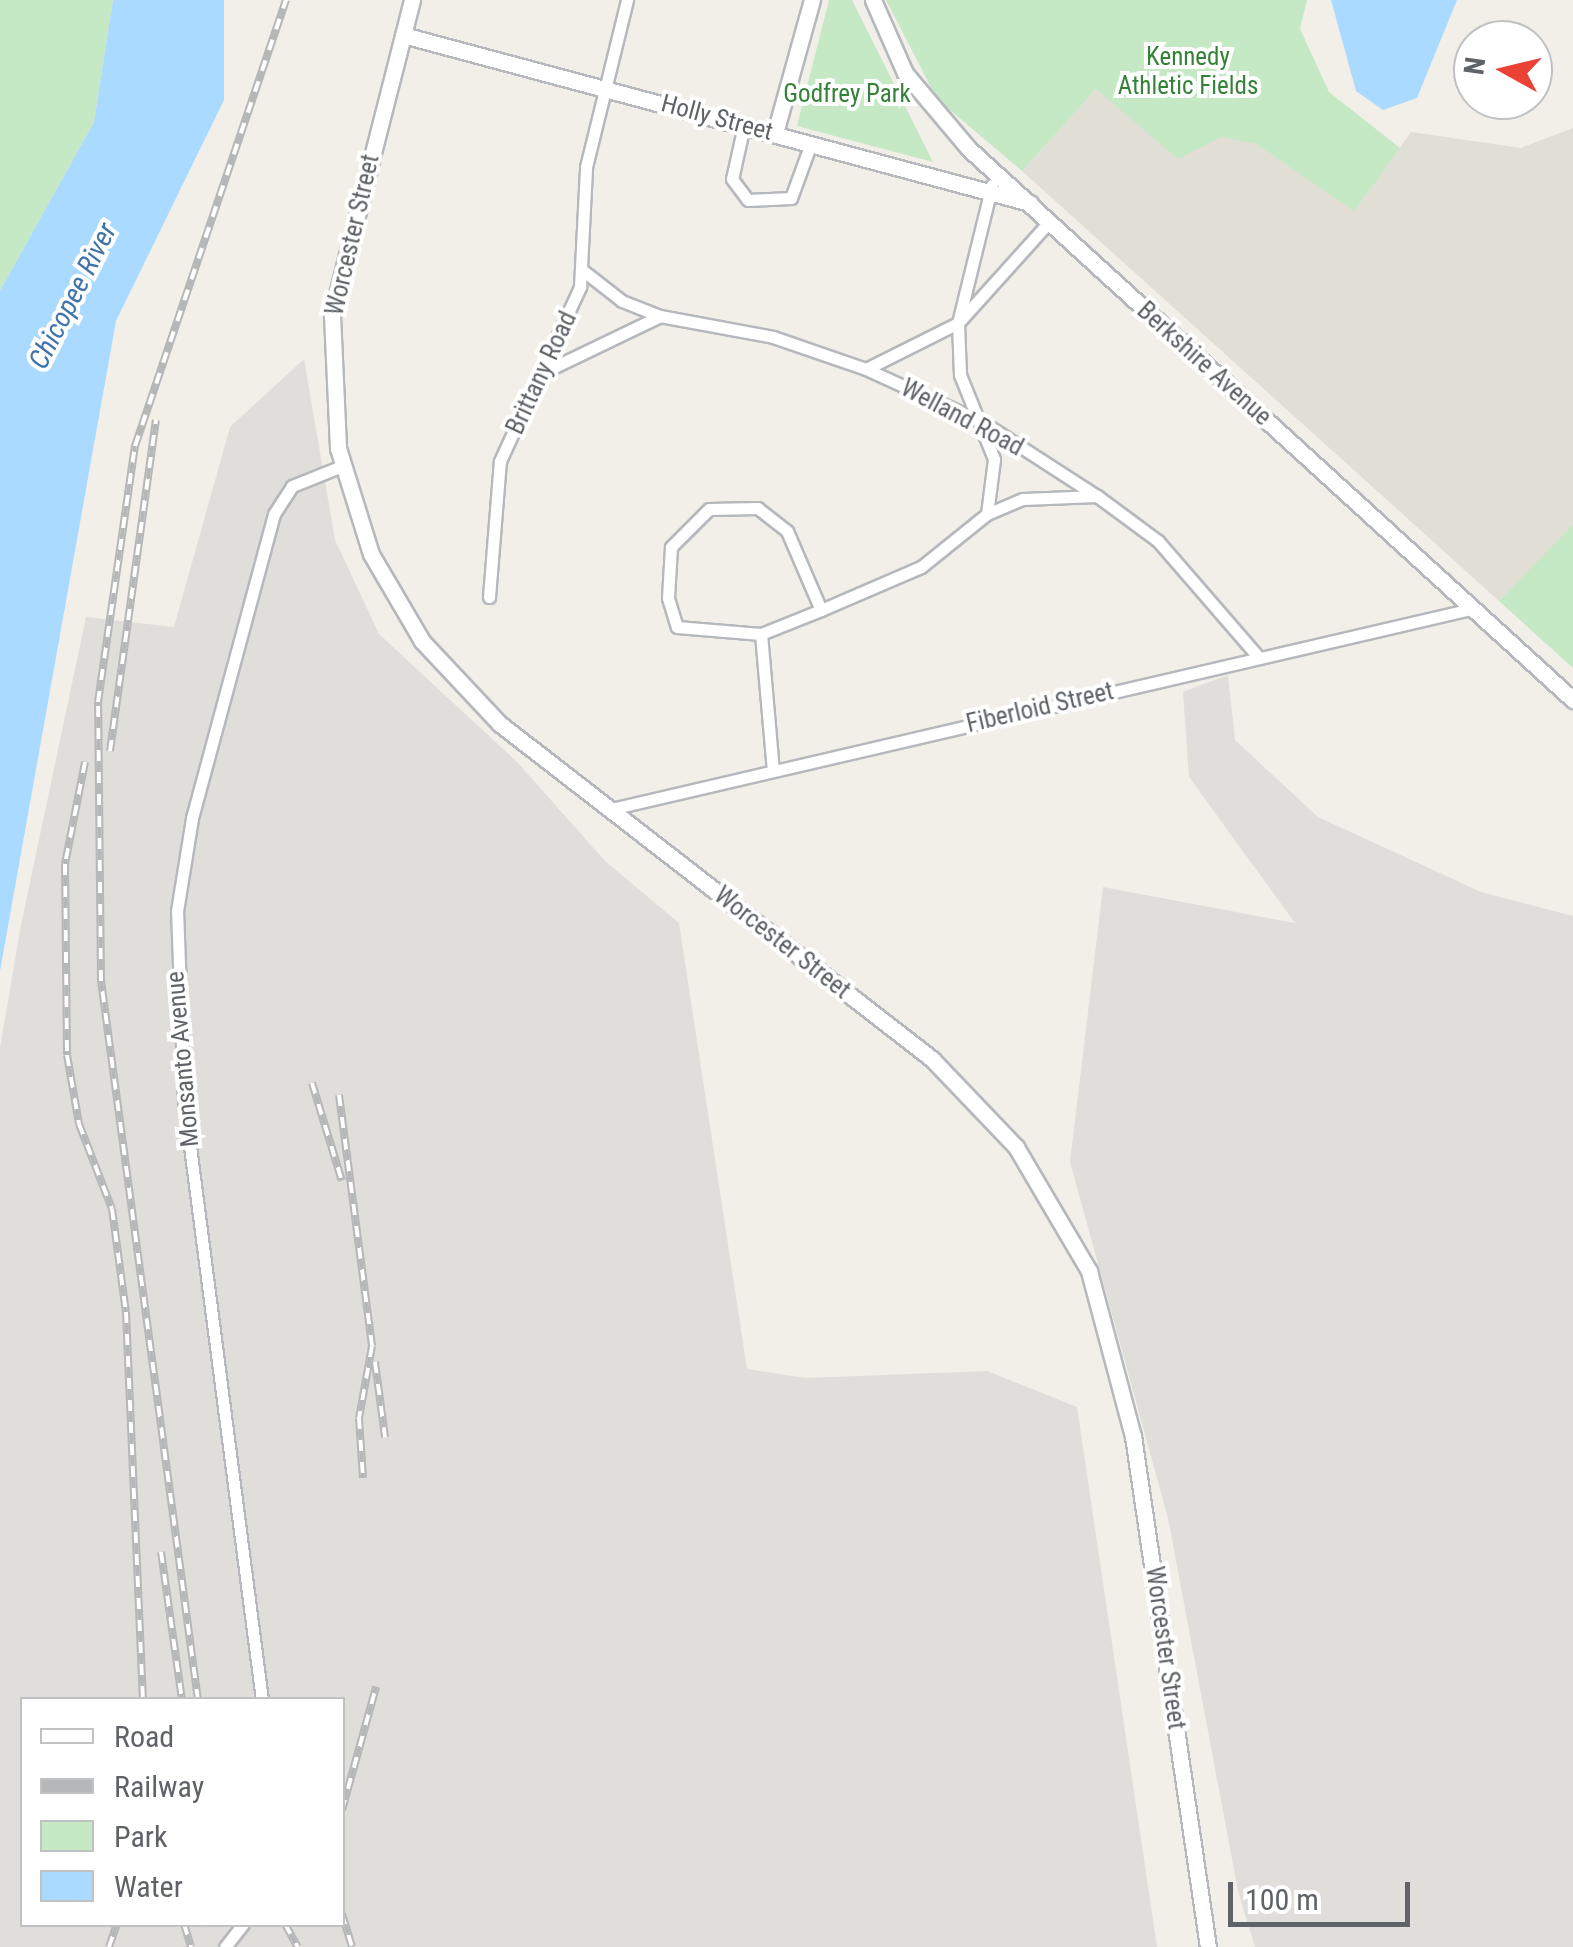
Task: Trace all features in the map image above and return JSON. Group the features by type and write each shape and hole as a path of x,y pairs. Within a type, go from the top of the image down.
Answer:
{"main road":[{"name":"Worcester Street","path":"412,0 335,292 331,392 342,466 371,554 429,650 500,724 932,1059 1016,1147 1089,1271 1133,1436 1208,1947"},
{"path":"775,133 812,0"},
{"name":"Berkshire Avenue","path":"873,0 904,73 995,171 1573,700"},
{"name":"Holly Street","path":"403,35 1030,203"}],"street":[{"name":"Brittany Road","path":"488,597 500,461 548,370 581,269 586,167 627,0"},
{"path":"744,125 732,180 748,200 791,198 811,143"},
{"path":"988,514 996,478 984,423 960,375 958,322 995,171"},
{"path":"866,370 958,322 1048,223"},
{"name":"Welland Road","path":"581,269 622,302 660,316 773,337 866,370 984,423 1097,496 1158,541 1256,654"},
{"path":"548,370 660,316"},
{"name":"Monsanto Avenue","path":"262,1697 184,1098 177,911 192,818 274,514 292,486 342,466"},
{"path":"822,610 787,531 735,503 688,522 671,547 668,598 686,630 762,634 822,610 921,567 988,514 1023,499 1097,496"},
{"name":"Fiberloid Street","path":"611,809 1256,654 1471,609"},
{"path":"762,634 773,770"},
{"path":"225,1947 241,1927"}],"shaded area":[{"path":"1096,89 1256,144 1354,210 1411,132 1521,148 1573,128 1573,527 1499,601 1022,171"},
{"path":"304,359 335,540 379,634 518,763 605,861 679,923 747,1369 805,1378 987,1371 1077,1407 1157,1947 0,1947 0,1048 21,925 86,617 174,627 230,427"},
{"path":"1228,675 1235,740 1318,817 1481,892 1573,916 1573,1947 1255,1947 1238,1891 1168,1518 1070,1162 1103,887 1295,923 1189,777 1183,692"}],"green space":[{"path":"0,0 113,0 94,122 0,291"},
{"name":"Godfrey Park","path":"829,0 852,0 933,162 797,126"},
{"name":"Kennedy Athletic Fields","path":"886,0 1307,0 1300,29 1329,92 1400,148 1354,211 1256,144 1222,137 1178,159 1096,89 1022,171 937,99"},
{"path":"1573,525 1573,668 1499,601"}],"water":[{"name":"Chicopee River","path":"113,0 224,0 224,100 116,321 0,971 0,291 94,122"},
{"path":"1331,0 1457,0 1417,98 1383,110 1356,91"}],"railway":[{"path":"198,1697 101,981 98,702 135,446 286,0"},
{"path":"110,751 156,420"},
{"path":"85,762 65,864 67,1055 79,1124 112,1209 126,1312 143,1697"},
{"path":"312,1083 342,1181"},
{"path":"339,1095 372,1346 359,1418 363,1478"},
{"path":"375,1362 385,1437"},
{"path":"161,1552 182,1697"},
{"path":"345,1799 376,1687"},
{"path":"345,1924 352,1947"},
{"path":"109,1947 116,1927"},
{"path":"185,1927 191,1947"},
{"path":"287,1927 298,1947"}]}
